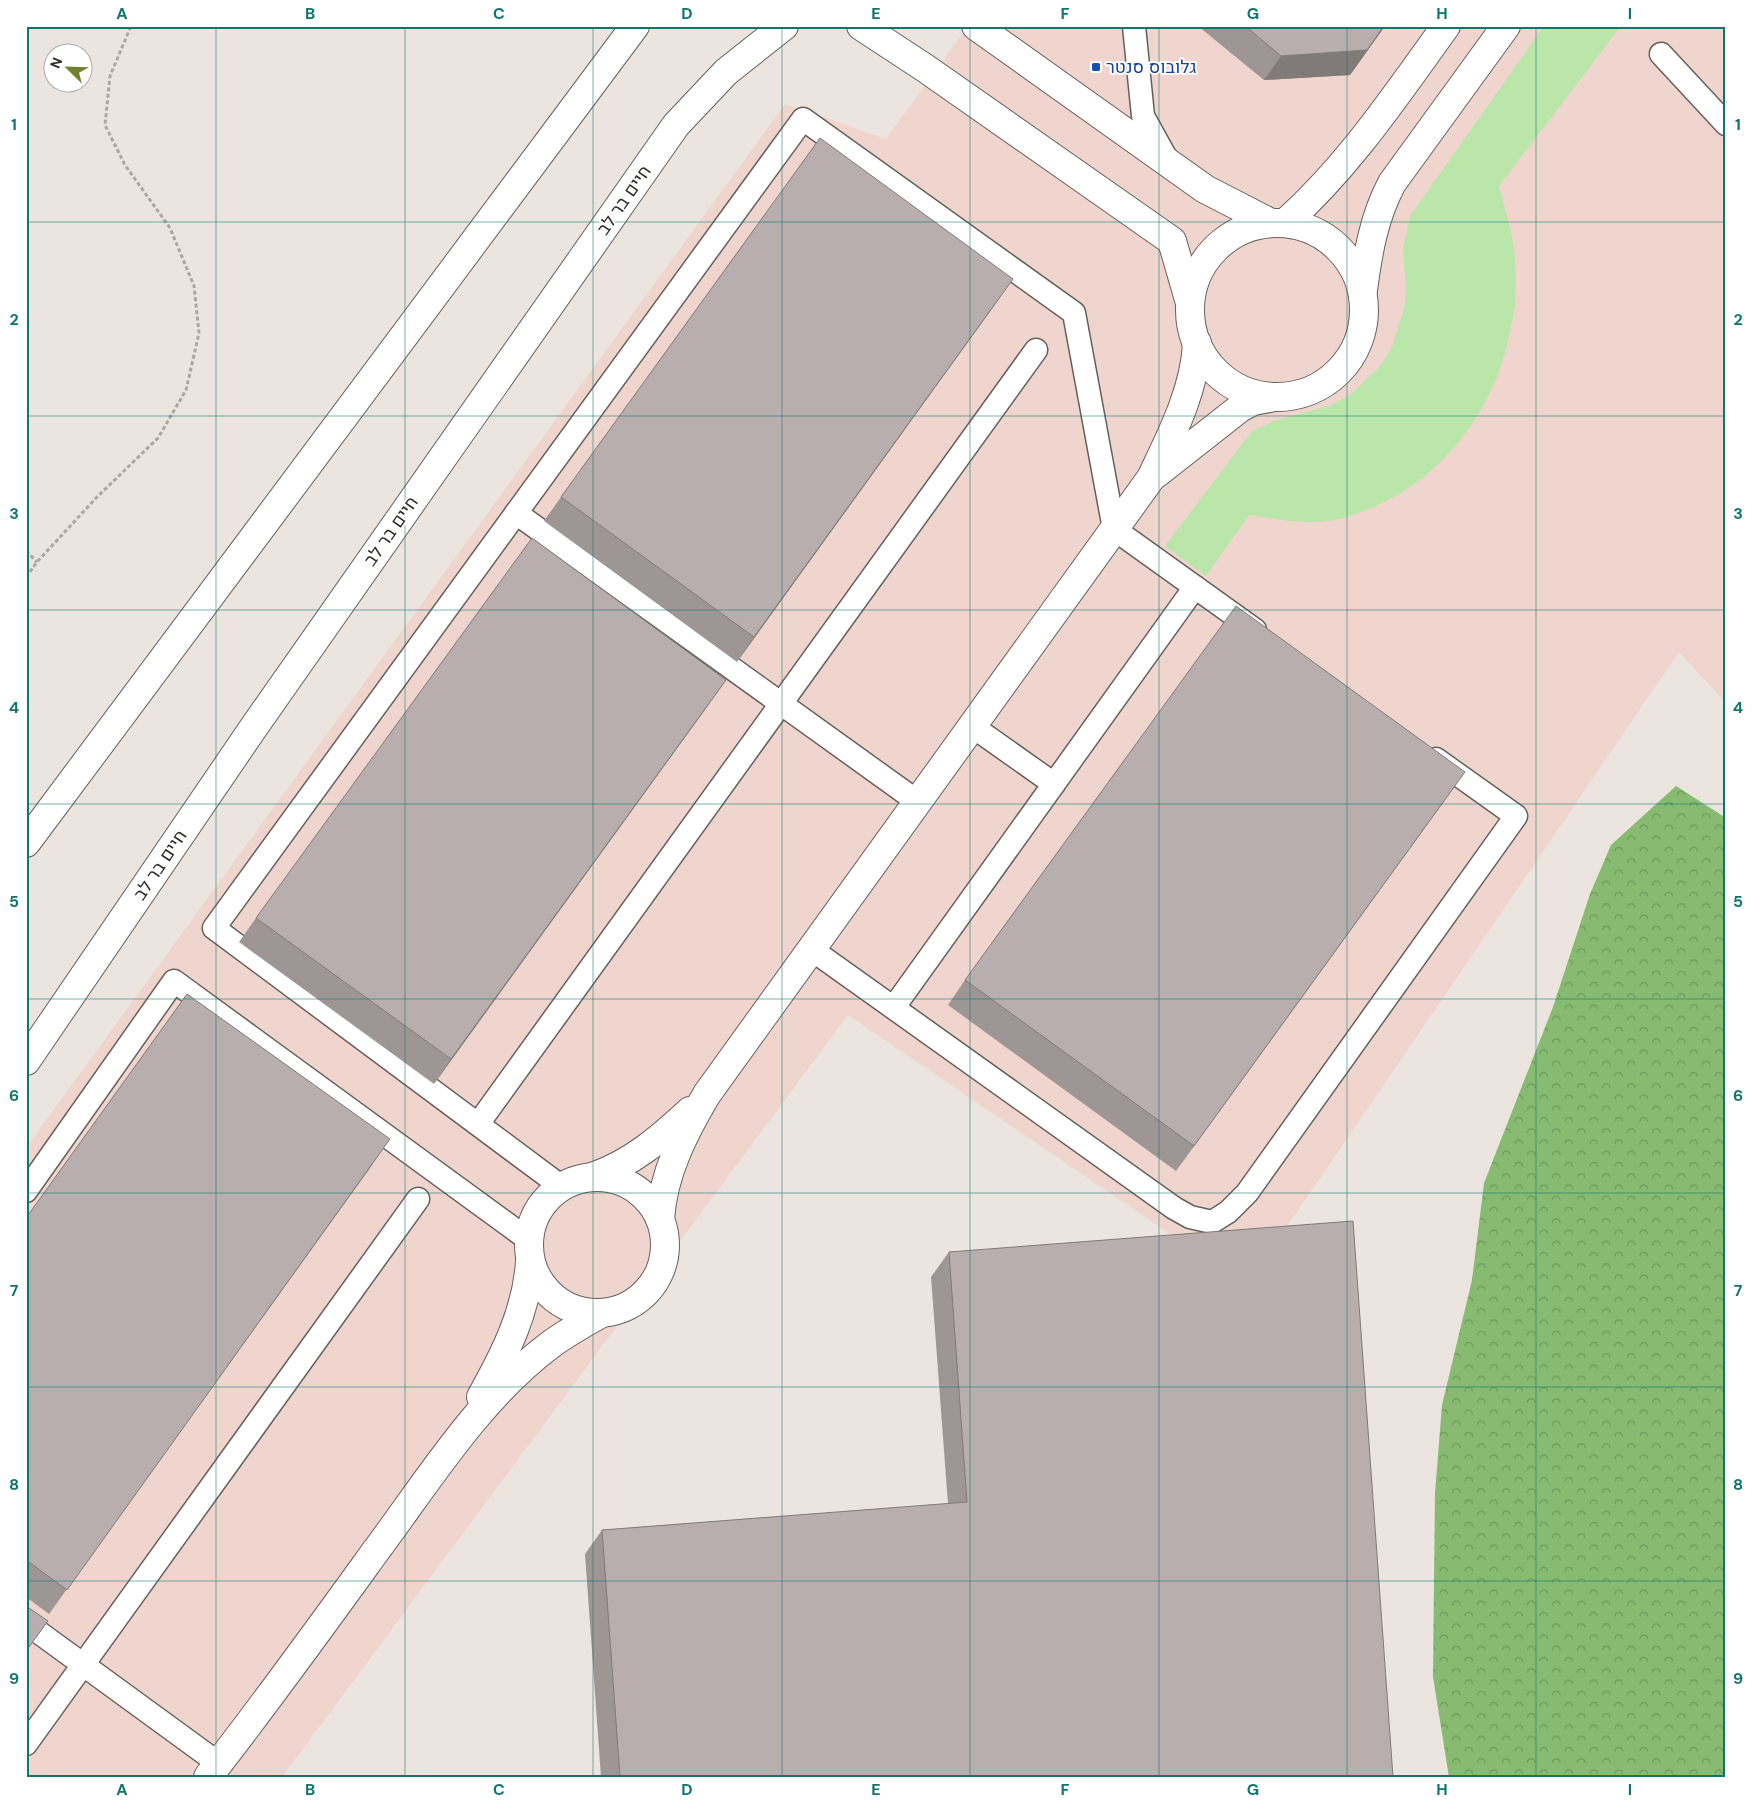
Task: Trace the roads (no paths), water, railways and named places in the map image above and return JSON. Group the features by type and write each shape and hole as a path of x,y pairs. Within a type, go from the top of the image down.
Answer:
{"street":[{"path":"26,842 635,26"},
{"name":"חיים בר לב","path":"26,1061 262,716 676,125 726,72 784,26"},
{"path":"861,26 911,58 1172,241 1190,303 1192,330 1196,343 1210,366 1231,385 1244,391 1270,398"},
{"path":"976,26 1205,190 1278,223 1312,230 1335,244 1352,265 1363,290 1365,304 1362,331 1358,344 1343,368 1328,382 1310,391 1284,398 1253,401 1240,408 1151,478"},
{"path":"1190,303 1197,276 1208,258 1222,243 1245,229 1278,223 1313,198 1356,150 1446,26"},
{"path":"1363,290 1370,239 1392,183 1506,26"},
{"path":"213,1770 449,1451 493,1398 533,1358 571,1331 602,1313 632,1304 654,1282 665,1251 660,1219 662,1195 680,1143 707,1094 1151,478 1183,403 1193,372 1196,343"},
{"path":"449,1451 484,1391 512,1336 527,1290 530,1229 539,1209 546,1200 562,1187 611,1171 644,1150 677,1124 707,1094"},
{"path":"592,1177 613,1179 633,1188 649,1202 660,1219"},
{"path":"530,1251 542,1284 560,1303 580,1312 602,1313"}],"lane":[{"path":"1134,26 1143,116 1170,164"},
{"path":"1661,54 1726,124"},
{"path":"562,1187 214,928 803,119 1074,313 1114,529 1276,644"},
{"path":"478,1124 1036,350"},
{"path":"516,512 918,802"},
{"path":"894,1007 1195,587"},
{"path":"972,726 1054,784"},
{"path":"812,949 1174,1208 1190,1217 1212,1222 1228,1212 1247,1193 1516,816 1420,747"},
{"path":"26,1191 174,982 530,1251"},
{"path":"26,1744 418,1199"},
{"path":"26,1623 83,1665 213,1770"}],"place":[{"name":"גלובוס סנטר","path":"1096,67"}]}
